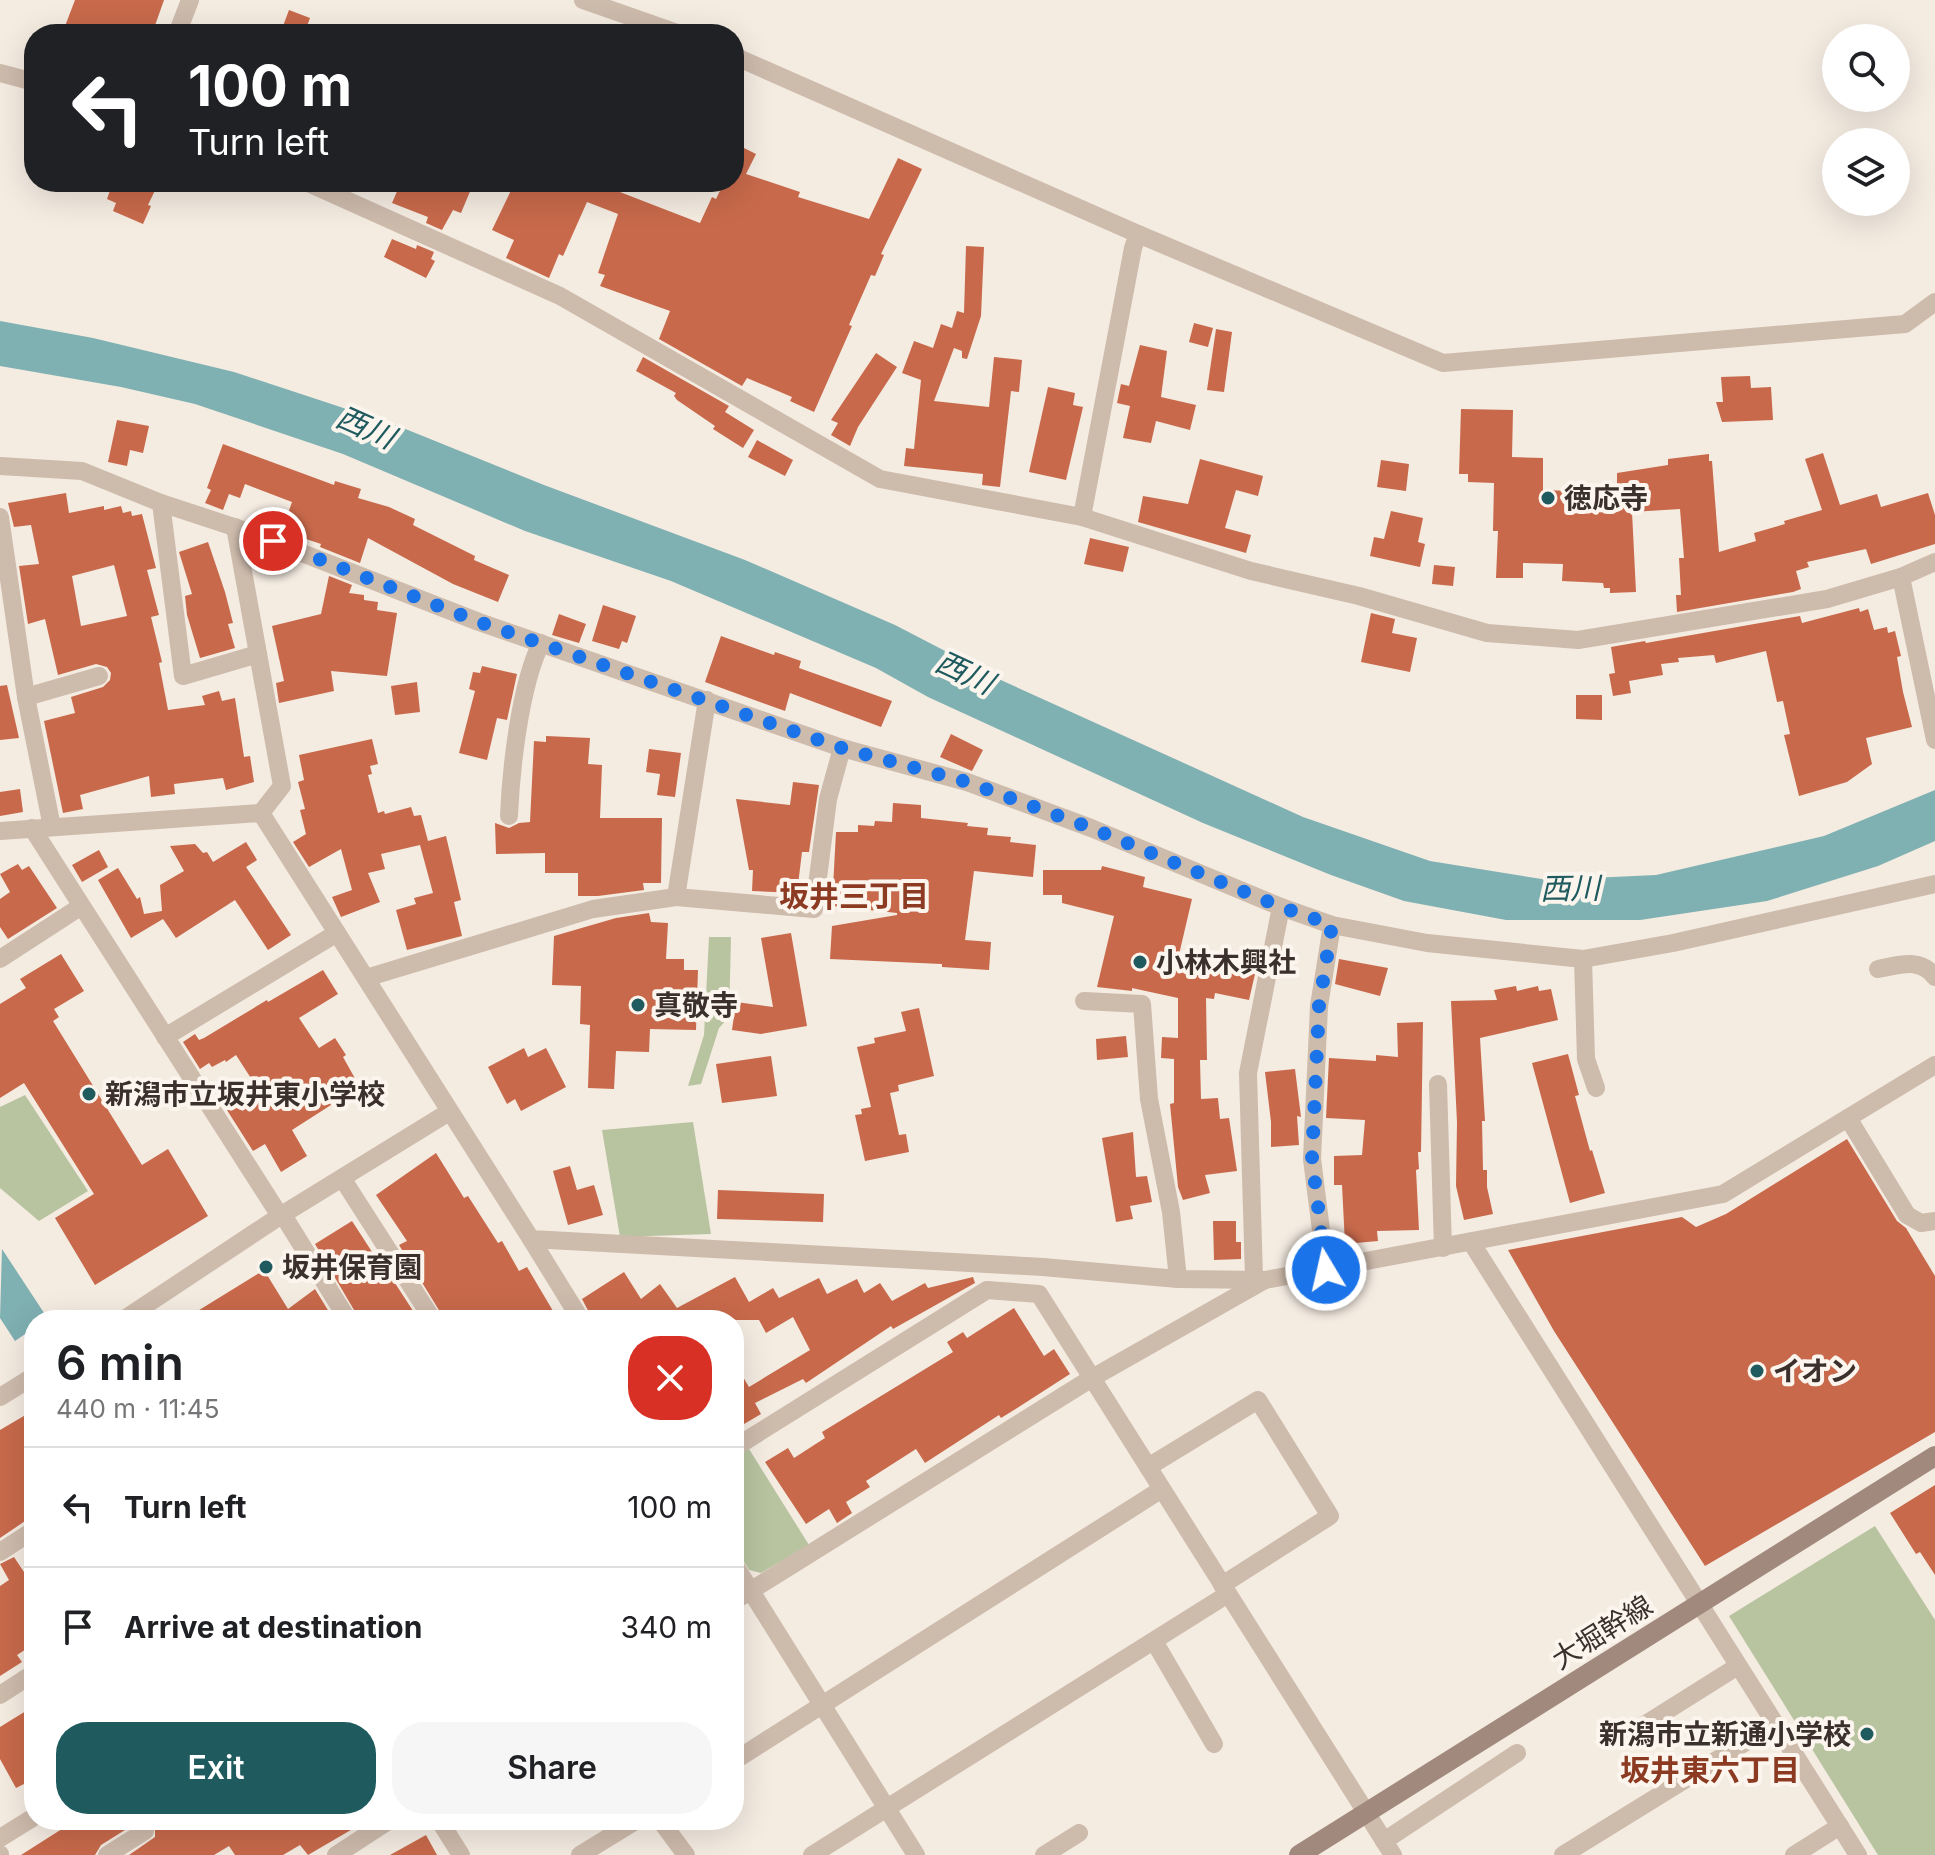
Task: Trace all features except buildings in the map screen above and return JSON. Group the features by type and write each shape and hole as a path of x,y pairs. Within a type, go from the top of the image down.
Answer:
{"street":[{"path":"181,24 190,0"},
{"path":"583,0 651,24"},
{"path":"744,60 1138,234 1443,363 1905,324 1935,302"},
{"path":"0,73 24,79"},
{"path":"328,192 560,296 880,479 1082,517 1251,571 1359,596 1487,633 1578,640 1827,599 1901,577 1935,562"},
{"path":"1082,517 1138,234"},
{"path":"0,466 82,471 479,622 842,748 967,782 1091,828 1332,925 1427,943 1583,959 1673,943 1935,884"},
{"path":"161,503 183,676 258,654"},
{"path":"0,517 26,697 52,827"},
{"path":"0,831 261,813 282,786 235,527"},
{"path":"1901,577 1935,740"},
{"path":"509,816 510,783 529,668 541,643"},
{"path":"26,697 99,676"},
{"path":"676,897 707,700"},
{"path":"366,978 593,909 676,897 814,909 828,799 842,748"},
{"path":"261,813 575,1310"},
{"path":"32,828 342,1310"},
{"path":"0,959 80,907"},
{"path":"1260,1279 1248,1073 1281,907"},
{"path":"1326,1270 1312,1159 1319,1006 1332,925"},
{"path":"165,1037 337,933"},
{"path":"1583,959 1586,1059 1596,1088"},
{"path":"1878,969 1915,963 1927,967 1935,977"},
{"path":"1084,1001 1142,1004 1149,1099 1171,1212 1178,1279"},
{"path":"531,1239 1043,1267 1178,1279 1260,1279 1326,1270 1723,1194 1935,1065"},
{"path":"1438,1084 1443,1248"},
{"path":"138,1310 449,1112"},
{"path":"1848,1118 1907,1215 1921,1223 1935,1221"},
{"path":"342,1178 427,1310"},
{"path":"1471,1242 1858,1855"},
{"path":"1043,1267 1039,1294 1389,1848 1517,1753"},
{"path":"744,1595 1092,1378 1260,1279"},
{"path":"744,1442 987,1290 1039,1294"},
{"path":"0,1397 24,1382"},
{"path":"812,1855 1154,1641 1330,1516 1258,1400 1148,1467"},
{"name":"大堀幹線","path":"1299,1855 1935,1456"},
{"path":"744,1755 1162,1489"},
{"path":"0,1552 24,1536"},
{"path":"744,1579 916,1855"},
{"path":"1154,1641 1214,1744"},
{"path":"1633,1732 1738,1666"},
{"path":"0,1695 24,1679"},
{"path":"1563,1855 1775,1724"},
{"path":"0,1838 24,1823"},
{"path":"1794,1855 1840,1826"},
{"path":"336,1855 375,1830"},
{"path":"445,1830 461,1855"},
{"path":"580,1855 621,1830"},
{"path":"667,1830 686,1855"},
{"path":"107,1855 145,1831"},
{"path":"1044,1855 1079,1833"}],"green space":[{"path":"709,937 731,937 729,1017 719,1028 701,1084 688,1086 704,1035"},
{"path":"25,1095 88,1191 39,1221 0,1188 0,1107"},
{"path":"693,1122 711,1234 620,1237 602,1130"},
{"path":"749,1449 809,1545 761,1573 749,1570 744,1562 744,1452"},
{"name":"新潟市立新通小学校","path":"1875,1526 1935,1620 1935,1855 1878,1855 1729,1616"}],"water":[{"name":"西川","path":"0,321 93,338 234,372 398,426 544,485 745,560 895,625 1003,681 1303,817 1430,861 1548,880 1656,875 1824,836 1935,790 1935,841 1878,866 1767,901 1640,920 1506,920 1404,901 1203,823 928,697 876,668 671,581 525,531 343,454 195,404 121,387 0,366"},
{"path":"2,1249 42,1310 24,1310 24,1335 15,1341 0,1318"}],"place":[{"name":"徳応寺","path":"1548,498"},
{"name":"小林木興社","path":"1140,962"},
{"name":"真敬寺","path":"638,1005"},
{"name":"新潟市立坂井東小学校","path":"89,1094"},
{"name":"坂井保育園","path":"266,1267"},
{"name":"イオン","path":"1757,1371"},
{"name":"新潟市立新通小学校","path":"1867,1734"}],"district":[{"name":"坂井三丁目","path":"854,896"},
{"name":"坂井東六丁目","path":"1710,1770"}],"route":[{"path":"273,541 479,622 842,748 967,782 1091,828 1332,925 1319,1006 1312,1159 1326,1270"}]}
